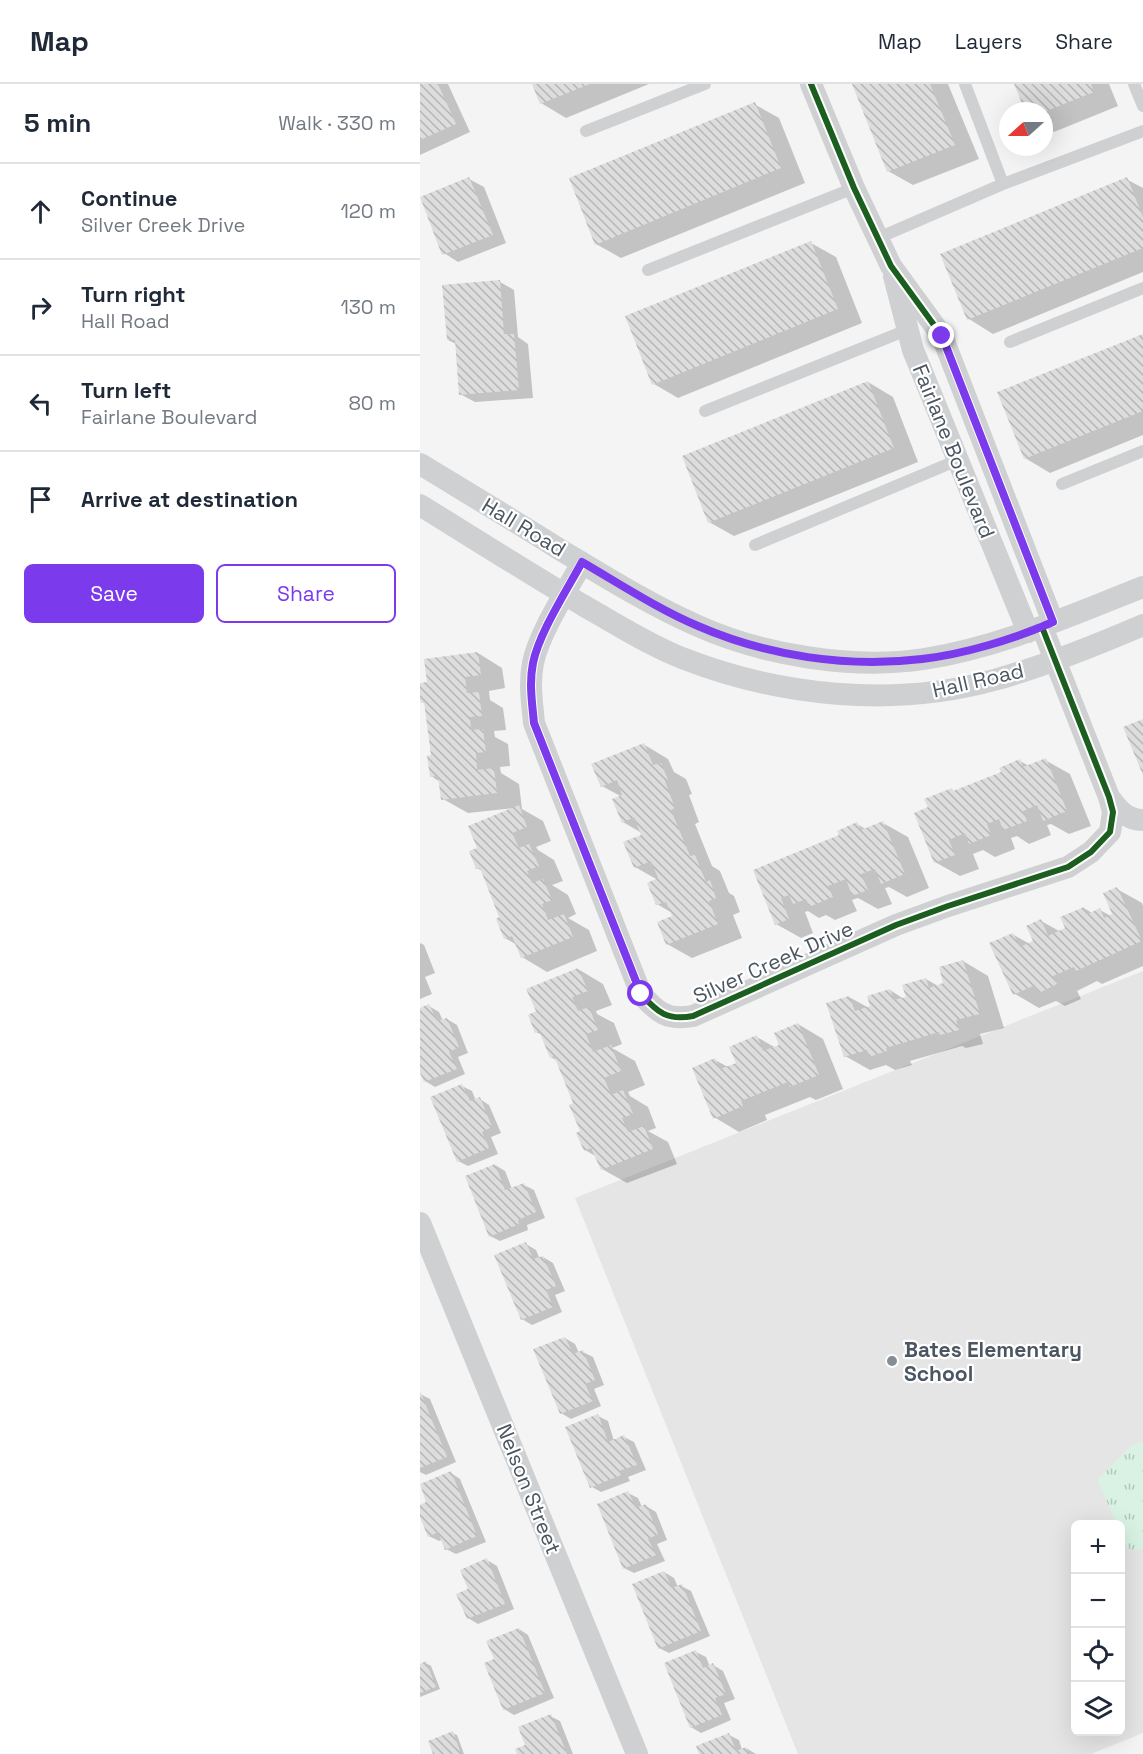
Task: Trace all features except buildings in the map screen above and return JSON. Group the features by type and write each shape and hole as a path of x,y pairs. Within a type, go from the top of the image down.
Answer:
{"street":[{"name":"Fairlane Boulevard","path":"811,84 854,188 891,266 913,350 958,460 1041,627"},
{"name":"Fairlane Boulevard","path":"891,266 942,336 1041,627"},
{"name":"Hall Road","path":"420,464 582,562 699,627 753,646 808,658 865,662 922,659 1010,639 1143,586"},
{"name":"Hall Road","path":"420,505 638,637 682,658 740,678 799,690 872,696 933,692 993,681 1090,648 1143,625"},
{"name":"Silver Creek Drive","path":"582,562 542,636 533,661 530,692 534,723 641,994 653,1008 668,1016 681,1018 693,1016 896,925 1068,867 1092,852 1110,832 1113,812 1109,796 1041,627"},
{"name":"Silver Creek Drive","path":"1109,796 1121,812 1129,818 1143,820"},
{"name":"Nelson Street","path":"420,1223 637,1754"}],"lane":[{"path":"586,131 705,84"},
{"path":"965,84 1003,184"},
{"path":"1134,84 1143,106"},
{"path":"878,238 1003,184 1143,131"},
{"path":"648,270 854,188"},
{"path":"1011,342 1143,288"},
{"path":"705,411 907,330"},
{"path":"1062,483 1143,451"},
{"path":"755,545 958,460"}],"shaded area":[{"name":"Bates Elementary School","path":"1143,971 1143,1733 1091,1754 798,1754 575,1198"}],"green space":[{"path":"1143,1441 1143,1548 1137,1550 1132,1550 1125,1545 1125,1520 1115,1520 1098,1482 1099,1478 1131,1446"}],"cycle path":[{"path":"811,84 854,188 891,266 942,336 1053,622"},
{"path":"582,563 554,612 536,651 531,678 534,723 641,994 663,1014 676,1017 693,1016 896,925 1068,867 1091,852 1110,832 1113,812 1109,797 1042,627"}],"place":[{"name":"Bates Elementary School","path":"892,1361"}],"route":[{"path":"641,994 534,723 530,692 533,661 542,636 582,562 699,627 753,646 808,658 865,662 922,659 1010,639 1053,622 942,336"}]}
